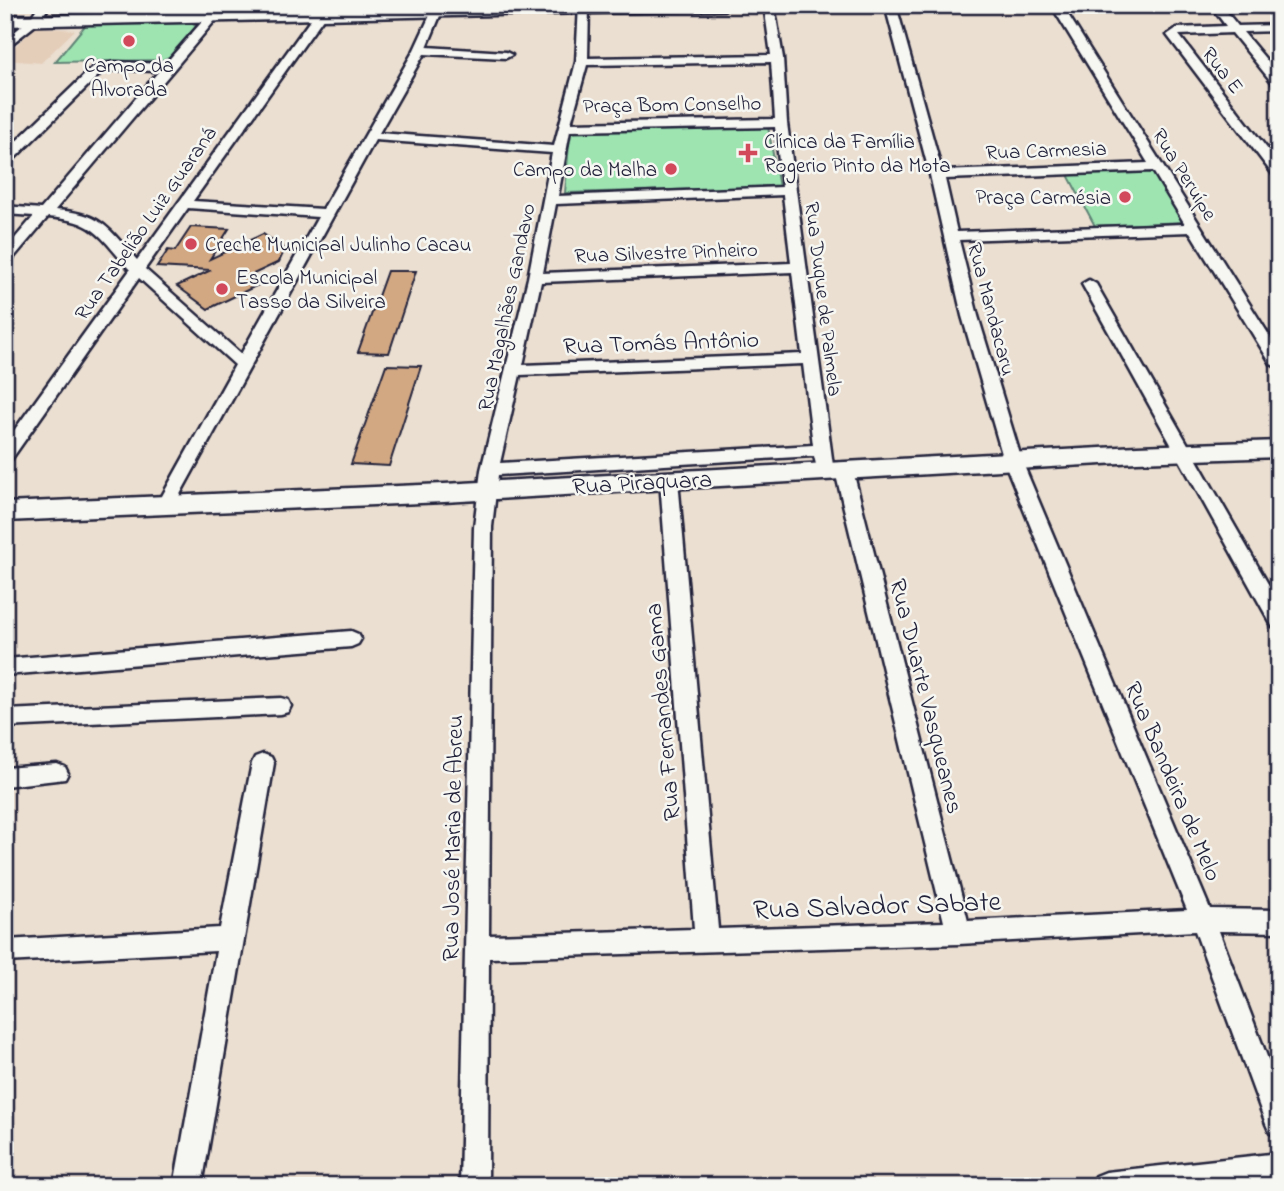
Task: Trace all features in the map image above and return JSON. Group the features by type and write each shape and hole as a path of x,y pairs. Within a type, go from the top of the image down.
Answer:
{"main road":[{"path":"5,21 34,21 109,12 176,11 212,17 246,10 724,5"},
{"name":"Rua Piraquara","path":"5,512 166,505 489,480 669,480 830,465 1013,461 1279,449"}],"street":[{"path":"5,46 34,21 45,5"},
{"name":"Rua Duque de Palmela","path":"769,5 778,58 781,123 810,359 830,465"},
{"name":"Rua Mandacaru","path":"890,5 937,175 970,316 1013,461"},
{"name":"Rua Peruípe","path":"1056,5 1279,365"},
{"path":"1215,5 1279,83"},
{"name":"Rua Magalhães Gandavo","path":"489,480 535,278 564,127 582,62 584,7"},
{"path":"166,505 327,213 445,9"},
{"name":"Rua Tabelião Luiz Guaraná","path":"5,456 139,271 181,204 317,11"},
{"path":"5,260 212,17"},
{"path":"1233,29 1279,28"},
{"name":"Rua E","path":"1233,29 1173,33 1175,40 1276,167"},
{"path":"420,50 506,55"},
{"path":"582,62 778,58"},
{"path":"5,160 97,70 115,66 170,68"},
{"name":"Praça Bom Conselho","path":"564,127 781,123"},
{"path":"372,136 560,150"},
{"name":"Rua Carmesia","path":"937,175 1156,167"},
{"path":"551,200 790,191"},
{"path":"181,204 327,213"},
{"path":"5,211 71,215 94,222 139,271 243,364"},
{"path":"951,236 1194,228"},
{"name":"Rua Silvestre Pinheiro","path":"535,278 800,267"},
{"path":"1089,284 1279,621"},
{"name":"Rua Tomás Antônio","path":"515,370 810,359"},
{"name":"Rua Bandeira de Melo","path":"1013,461 1203,920 1279,1124"},
{"path":"489,480 830,465"},
{"name":"Rua Duarte Vasqueanes","path":"830,465 959,933"},
{"name":"Rua José Maria de Abreu","path":"474,1186 483,527 489,480"},
{"name":"Rua Fernandes Gama","path":"669,480 707,939"},
{"path":"5,667 351,639"},
{"path":"5,719 281,706"},
{"path":"188,1186 230,939 264,763"},
{"path":"5,777 57,773"},
{"name":"Rua Salvador Sabate","path":"477,947 959,933 1203,920 1279,921"},
{"path":"5,951 230,939"},
{"path":"1106,1186 1279,1167"}],"shaded area":[{"path":"35,27 75,30 41,63 5,60 5,56"}],"green space":[{"name":"Campo da Alvorada","path":"189,22 199,28 173,55 163,60 55,62 87,23"},
{"name":"Campo da Malha","path":"768,127 779,187 565,193 570,131"},
{"name":"Praça Carmésia","path":"1152,169 1185,222 1095,226 1067,173"}],"building":[{"path":"191,227 229,229 210,259 263,234 285,249 279,262 247,277 258,285 208,309 177,286 211,270 157,267 168,250 175,251"},
{"path":"387,271 416,271 389,353 358,352"},
{"path":"386,365 421,366 389,466 351,464"}],"place":[{"name":"Campo da Alvorada","path":"129,41"},
{"name":"Clínica da Família Rogerio Pinto da Mota","path":"748,153"},
{"name":"Campo da Malha","path":"671,169"},
{"name":"Praça Carmésia","path":"1125,197"},
{"name":"Creche Municipal Julinho Cacau","path":"191,244"},
{"name":"Escola Municipal Tasso da Silveira","path":"222,289"}]}
